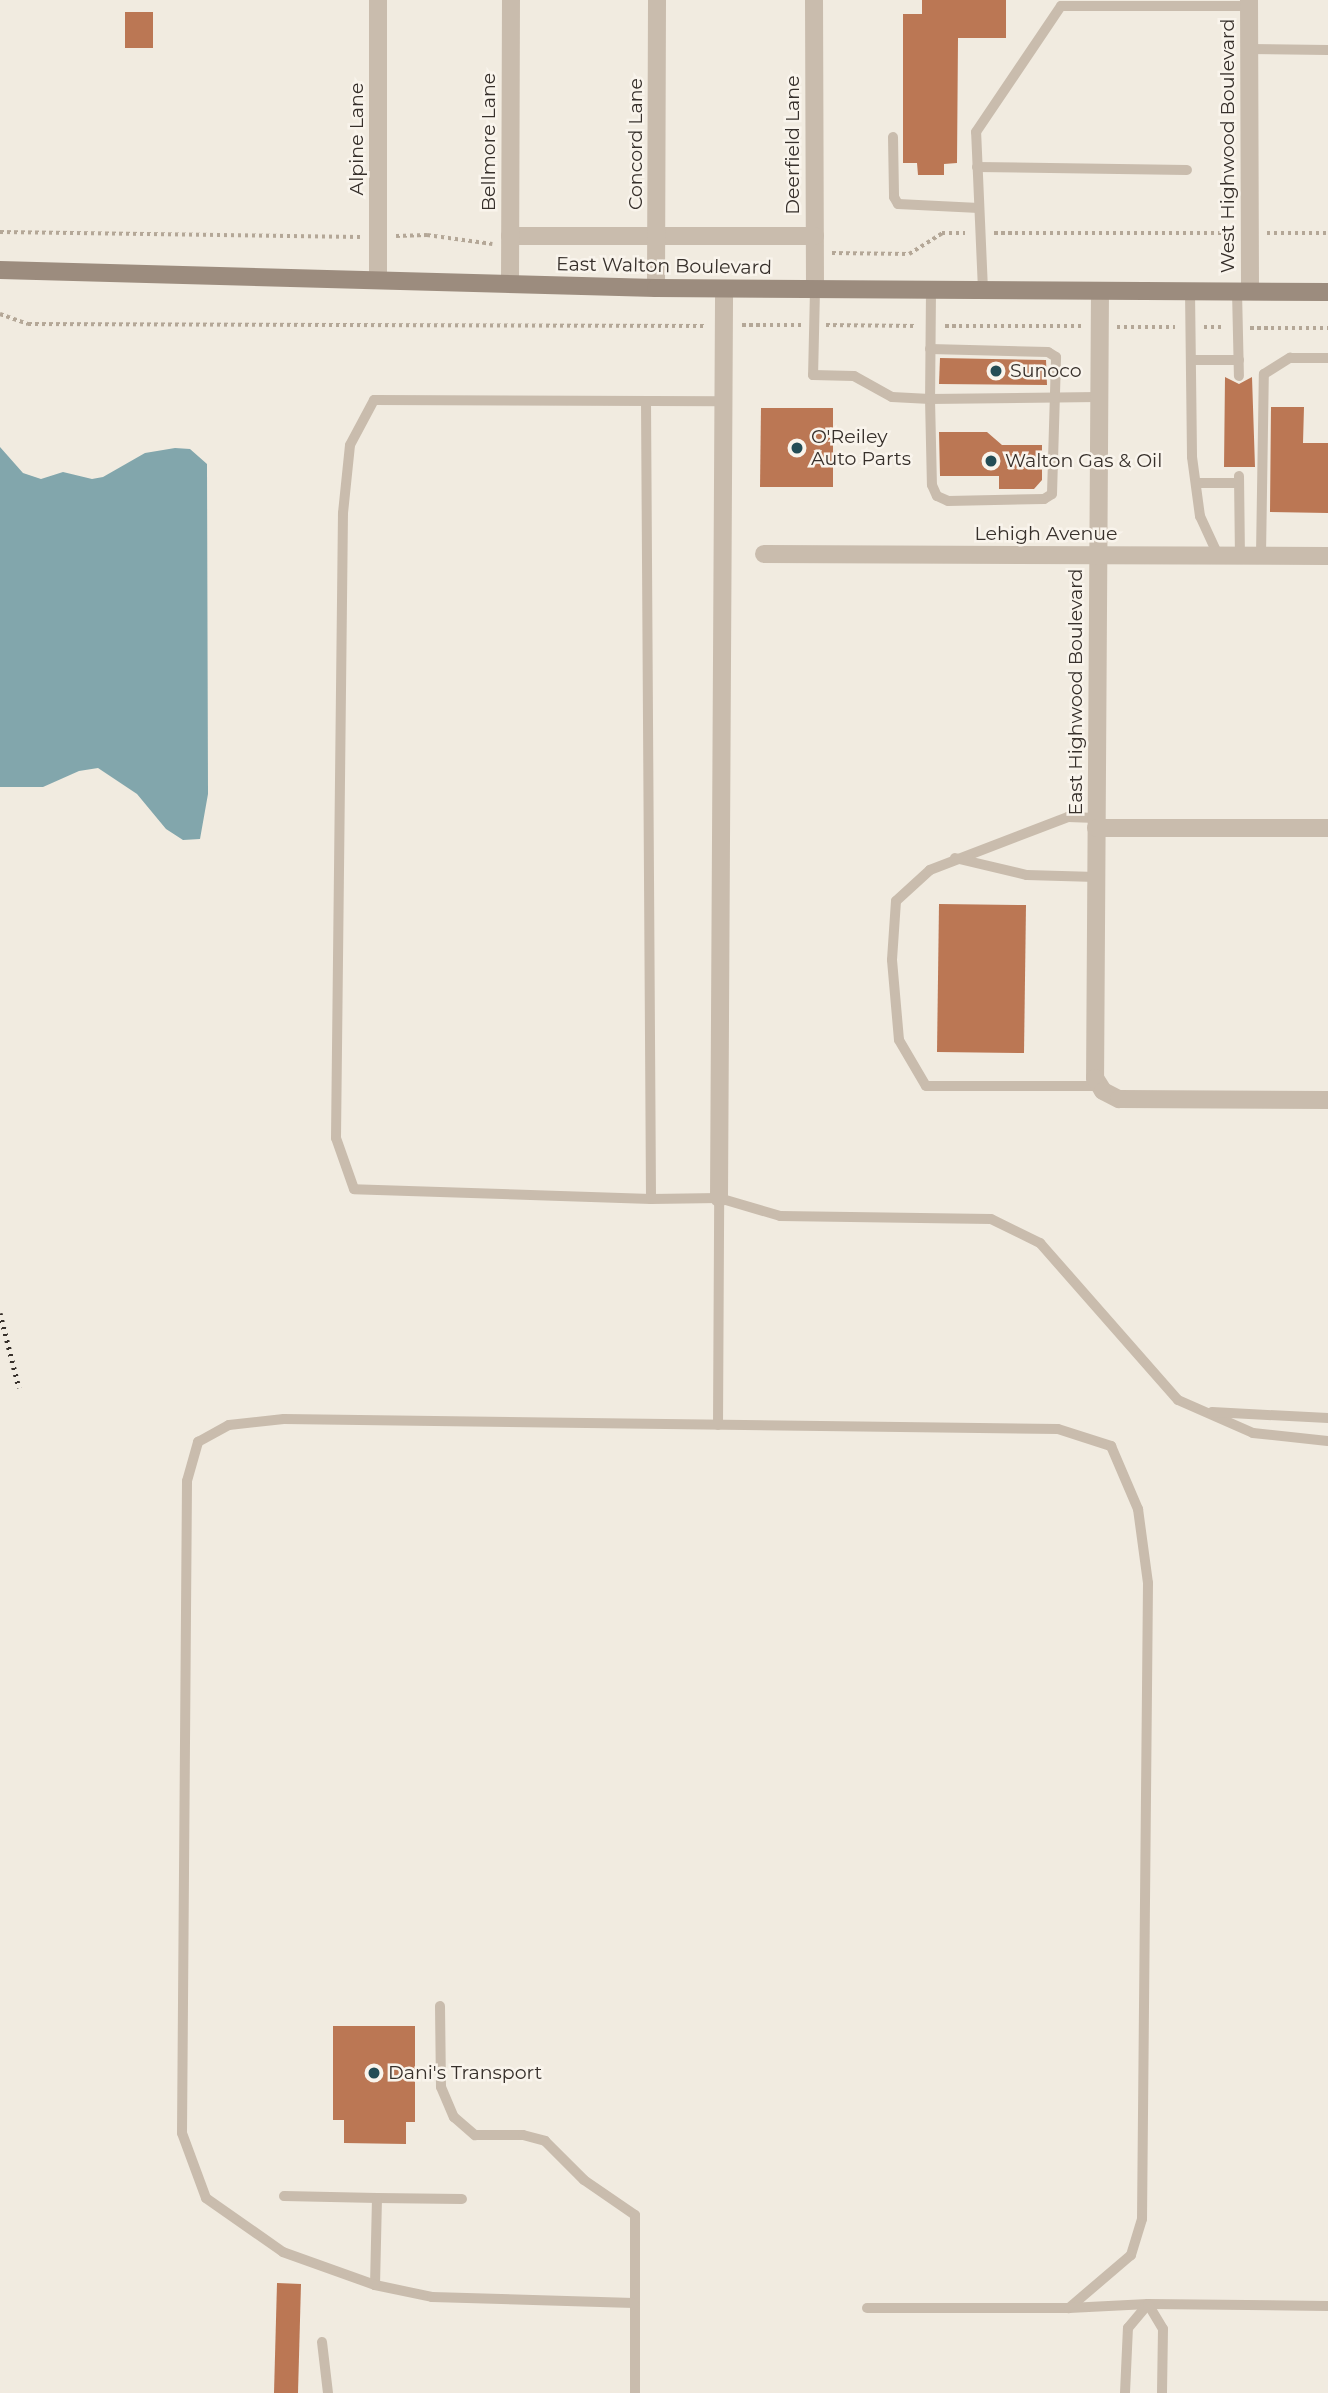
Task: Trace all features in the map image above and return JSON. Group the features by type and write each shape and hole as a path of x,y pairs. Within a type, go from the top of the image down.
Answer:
{"main road":[{"name":"East Walton Boulevard","path":"0,270 656,288 1328,292"}],"street":[{"name":"Alpine Lane","path":"378,0 378,279"},
{"name":"Bellmore Lane","path":"510,284 511,0"},
{"name":"Concord Lane","path":"656,288 657,0"},
{"name":"Deerfield Lane","path":"814,0 815,290"},
{"name":"West Highwood Boulevard","path":"1243,291 1249,3"},
{"path":"510,236 815,236"},
{"path":"719,1198 724,289"},
{"name":"East Highwood Boulevard","path":"1100,291 1095,1073 1101,1089"},
{"name":"Lehigh Avenue","path":"764,554 1328,556"},
{"path":"1096,823 1328,828"},
{"path":"1101,1089 1119,1099 1328,1100"}],"lane":[{"path":"983,290 976,132 1061,6 1249,3"},
{"path":"1249,49 1328,50"},
{"path":"893,137 894,197 898,204 979,208"},
{"path":"977,167 1187,170"},
{"path":"815,290 813,375 854,376 892,397 1098,397"},
{"path":"930,349 1048,352 1056,357 1057,397 1052,494 1044,499 947,501 937,496 932,485 930,399 930,349 931,290"},
{"path":"1190,291 1194,327 1196,482 1200,516 1218,555"},
{"path":"1239,376 1238,328 1243,291"},
{"path":"1261,555 1264,374 1290,358 1328,358"},
{"path":"1193,360 1239,360"},
{"path":"723,401 374,400 350,445 343,513 336,1138 354,1189 651,1199 719,1198 780,1216 990,1219 1040,1243 1178,1400 1253,1433 1328,1441"},
{"path":"646,401 651,1199"},
{"path":"1196,482 1239,480 1240,555"},
{"path":"1096,823 1068,817 955,858 930,870 896,901 892,960 900,1040 926,1086 1101,1089"},
{"path":"955,858 1027,875 1096,877"},
{"path":"719,1198 719,1425"},
{"path":"1205,1412 1328,1418"},
{"path":"634,2302 432,2297 375,2285 283,2252 206,2198 182,2133 187,1481 198,1442 229,1425 284,1419 1058,1429 1111,1446 1138,1509 1148,1583 1142,2219 1131,2255 1069,2308"},
{"path":"440,2006 441,2087 454,2117 475,2135 523,2135 545,2141 584,2180 635,2215 635,2393"},
{"path":"284,2196 462,2199"},
{"path":"375,2285 377,2198"},
{"path":"1125,2393 1128,2328 1148,2304"},
{"path":"1148,2304 1163,2329 1162,2393"},
{"path":"867,2308 1069,2308 1148,2304 1328,2306"},
{"path":"322,2342 328,2393"}],"path":[{"path":"0,314 28,324 1328,328"}],"water":[{"path":"0,447 23,473 41,479 63,472 92,479 103,477 145,453 175,448 190,449 207,464 208,794 200,839 183,840 166,829 137,794 98,768 79,771 43,787 0,787"}],"building":[{"path":"922,0 1006,0 1006,38 958,38 957,163 944,164 944,175 918,175 917,163 903,163 903,14 922,14"},
{"path":"125,12 153,12 153,48 125,48"},
{"name":"Sunoco","path":"940,358 1046,360 1047,385 939,384"},
{"path":"1225,377 1239,384 1252,377 1255,467 1224,467"},
{"path":"1271,407 1304,407 1303,443 1328,443 1328,513 1270,512"},
{"name":"O'Reiley Auto Parts","path":"761,408 833,408 833,487 760,487"},
{"name":"Walton Gas & Oil","path":"939,432 987,432 1002,445 1042,445 1042,480 1034,489 999,489 999,476 940,476"},
{"path":"939,904 1026,905 1024,1053 937,1052"},
{"name":"Dani's Transport","path":"333,2026 415,2026 415,2122 406,2122 406,2144 344,2143 344,2120 333,2120"},
{"path":"277,2283 301,2284 298,2393 274,2393"}],"railway":[{"path":"0,1313 19,1388"}],"place":[{"name":"Sunoco","path":"996,371"},
{"name":"O'Reiley Auto Parts","path":"797,448"},
{"name":"Walton Gas & Oil","path":"991,461"},
{"name":"Dani's Transport","path":"374,2073"}]}
